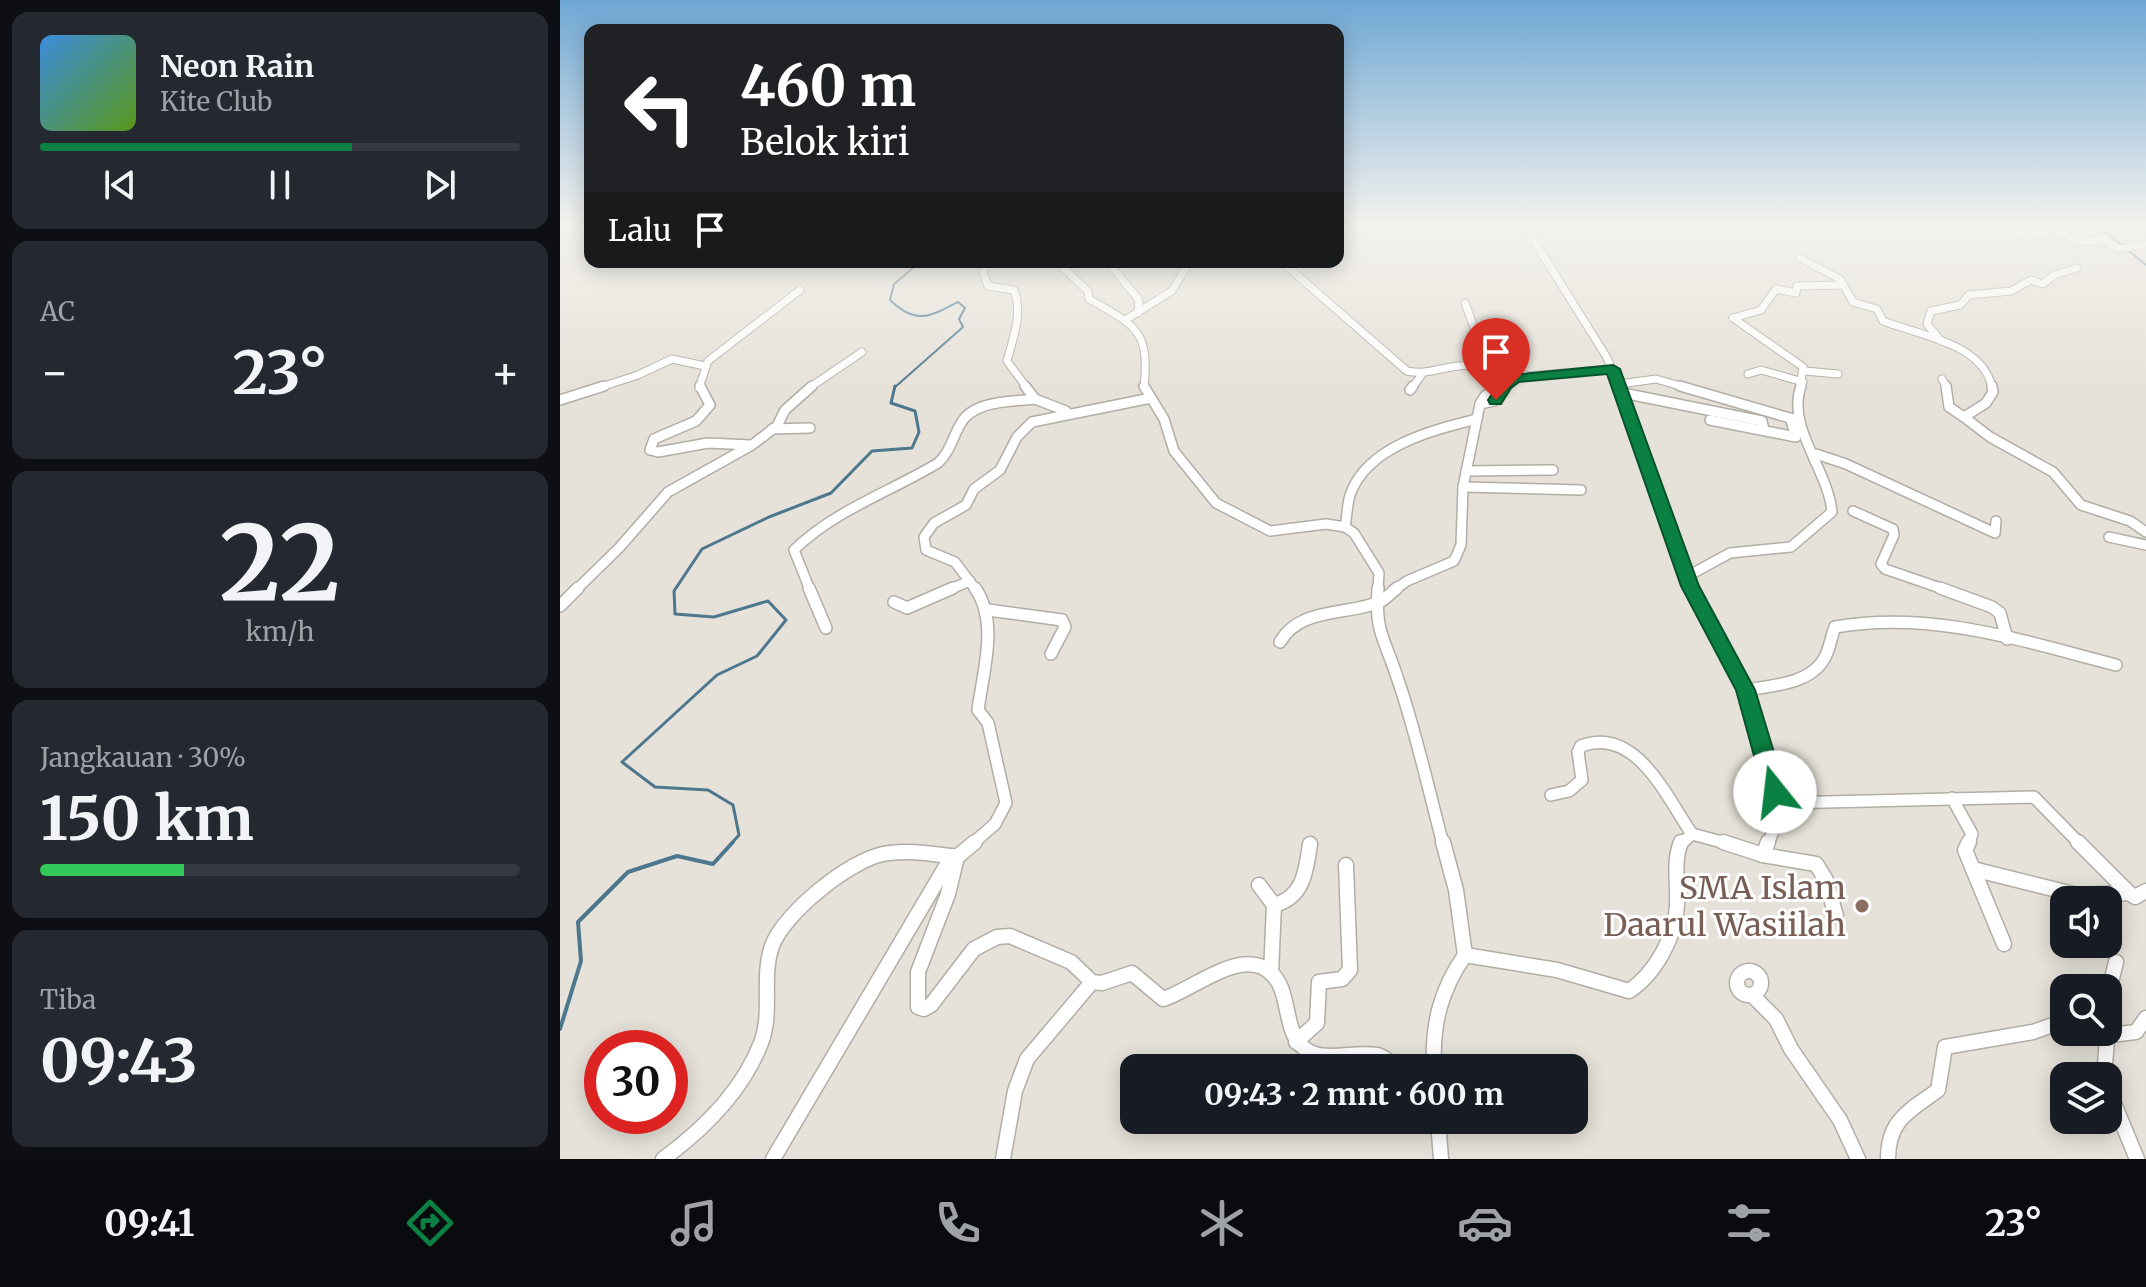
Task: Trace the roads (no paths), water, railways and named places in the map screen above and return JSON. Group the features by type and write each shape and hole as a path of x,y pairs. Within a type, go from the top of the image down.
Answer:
{"street":[{"path":"986,279 988,286 1014,290 1018,298 1019,310 1007,361 1035,399 1075,413"},
{"path":"1075,279 1088,291 1089,299 1125,320 1143,339 1147,359 1143,385 1164,419 1174,451 1218,504 1270,531 1326,524 1345,527 1354,533 1376,565 1379,580 1376,619 1397,676 1456,890 1465,955 1449,975 1437,1008 1433,1029 1434,1054"},
{"path":"1122,279 1139,300 1138,313"},
{"path":"1125,320 1157,305 1182,279"},
{"path":"1302,279 1403,368 1423,373 1476,365 1506,368 1527,376"},
{"path":"1557,279 1613,369 1686,577 1745,690 1775,792 1784,803"},
{"path":"1838,279 1852,301 1877,309 1883,321 1982,362 1993,384 1989,400 1964,417"},
{"path":"1944,344 1927,324 1931,311 1960,305 1969,295 2011,291 2031,280 2043,284 2049,279"},
{"path":"1838,374 1805,371 1798,362 1733,318 1761,310 1776,289 1796,293 1797,286 1843,285"},
{"path":"752,445 708,443 658,452 649,449 652,440 688,426 706,414 710,404 699,389 705,366 713,355 800,290"},
{"path":"1465,303 1475,330 1476,365"},
{"path":"560,606 619,548 672,488 752,445 772,429 801,393 862,352"},
{"path":"560,400 638,375 672,359 705,366"},
{"path":"1280,642 1285,633 1327,611 1378,603 1407,581 1454,561 1461,545 1463,487 1480,404 1490,393 1527,376 1613,369"},
{"path":"1748,374 1764,371 1803,382"},
{"path":"1621,388 1796,437 1796,402 1805,371"},
{"path":"1410,390 1423,373"},
{"path":"1621,388 1656,379 1795,420 1816,454 1830,496 1830,516 1791,547 1730,553 1686,577"},
{"path":"1942,379 1948,390 1949,407 2000,443 2053,472 2081,505 2130,521 2146,532"},
{"path":"773,1159 955,857 995,824 1006,803 988,723 978,710 988,610 955,562 926,550 923,540 926,533 938,520 966,505 974,489 1000,470 1014,441 1025,427 1042,418 1151,398"},
{"path":"826,628 794,550 834,521 940,461 956,438 961,420 969,413 996,404 1035,399"},
{"path":"1345,527 1351,492 1378,457 1408,440 1477,419"},
{"path":"1710,420 1738,421"},
{"path":"772,429 810,428"},
{"path":"1816,454 1995,533 1996,521"},
{"path":"1466,471 1553,470"},
{"path":"1463,487 1581,490"},
{"path":"1853,511 1893,529 1894,535 1881,564 1885,569 1996,609 2003,618 2007,639"},
{"path":"2109,537 2146,545"},
{"path":"894,602 907,608 970,581"},
{"path":"988,610 1062,620 1065,627 1051,654"},
{"path":"1745,690 1813,672 1825,657 1833,628 1838,625 1934,623 2116,665"},
{"path":"1551,795 1569,791 1582,780 1578,752 1581,746 1595,742 1618,745 1634,754 1692,834 1763,855 1808,859 1817,863 1826,879 1836,916"},
{"path":"1952,798 1972,836 1965,848 2004,944"},
{"path":"1784,803 2037,798 2129,893 2135,897 2146,891"},
{"path":"1763,855 1784,803"},
{"path":"1465,955 1557,970 1629,991 1637,987 1655,965 1676,916 1679,844 1692,834"},
{"path":"1274,905 1286,903 1297,895 1305,876 1310,844"},
{"path":"663,1159 697,1133 754,1059 767,1025 769,955 782,927 825,888 870,858 884,854 955,857"},
{"path":"955,857 954,882 917,976 915,993 919,1008 931,1005 974,950 989,939 1010,936 1071,962 1092,982 1102,983 1132,973 1165,999 1236,966 1252,965 1271,973 1283,990 1296,1042 1313,1054"},
{"path":"1296,1042 1317,1023 1319,982 1342,979 1350,970 1346,865"},
{"path":"1973,869 2077,895 2129,893"},
{"path":"1259,885 1274,905 1271,973"},
{"path":"2113,974 2116,962"},
{"path":"1003,1159 1012,1107 1027,1059 1092,982"},
{"path":"1753,996 1776,1019 1791,1049 1833,1108 1858,1159"},
{"path":"2122,1031 2136,1032 2146,1018"},
{"path":"1888,1159 1888,1143 1894,1128 1925,1096 1938,1090 1945,1047 2033,1032 2050,1026"},
{"path":"2122,1123 2137,1159"},
{"path":"1439,1134 1441,1159"}],"waterway":[{"path":"895,387 963,327 959,319 965,308 958,302 931,315 908,313 890,300 894,284 900,279"},
{"path":"731,844 739,835 733,805 708,790 655,787 622,762 717,675 757,656 786,620 768,601 714,617 675,614 674,591 702,549 769,517 831,493 872,451 912,448 919,432 915,411 891,403 895,387"},
{"path":"560,1029 581,961 578,922 628,872 677,856 713,864 733,842"}],"place":[{"name":"SMA Islam Daarul Wasiilah","path":"1862,906"}]}
